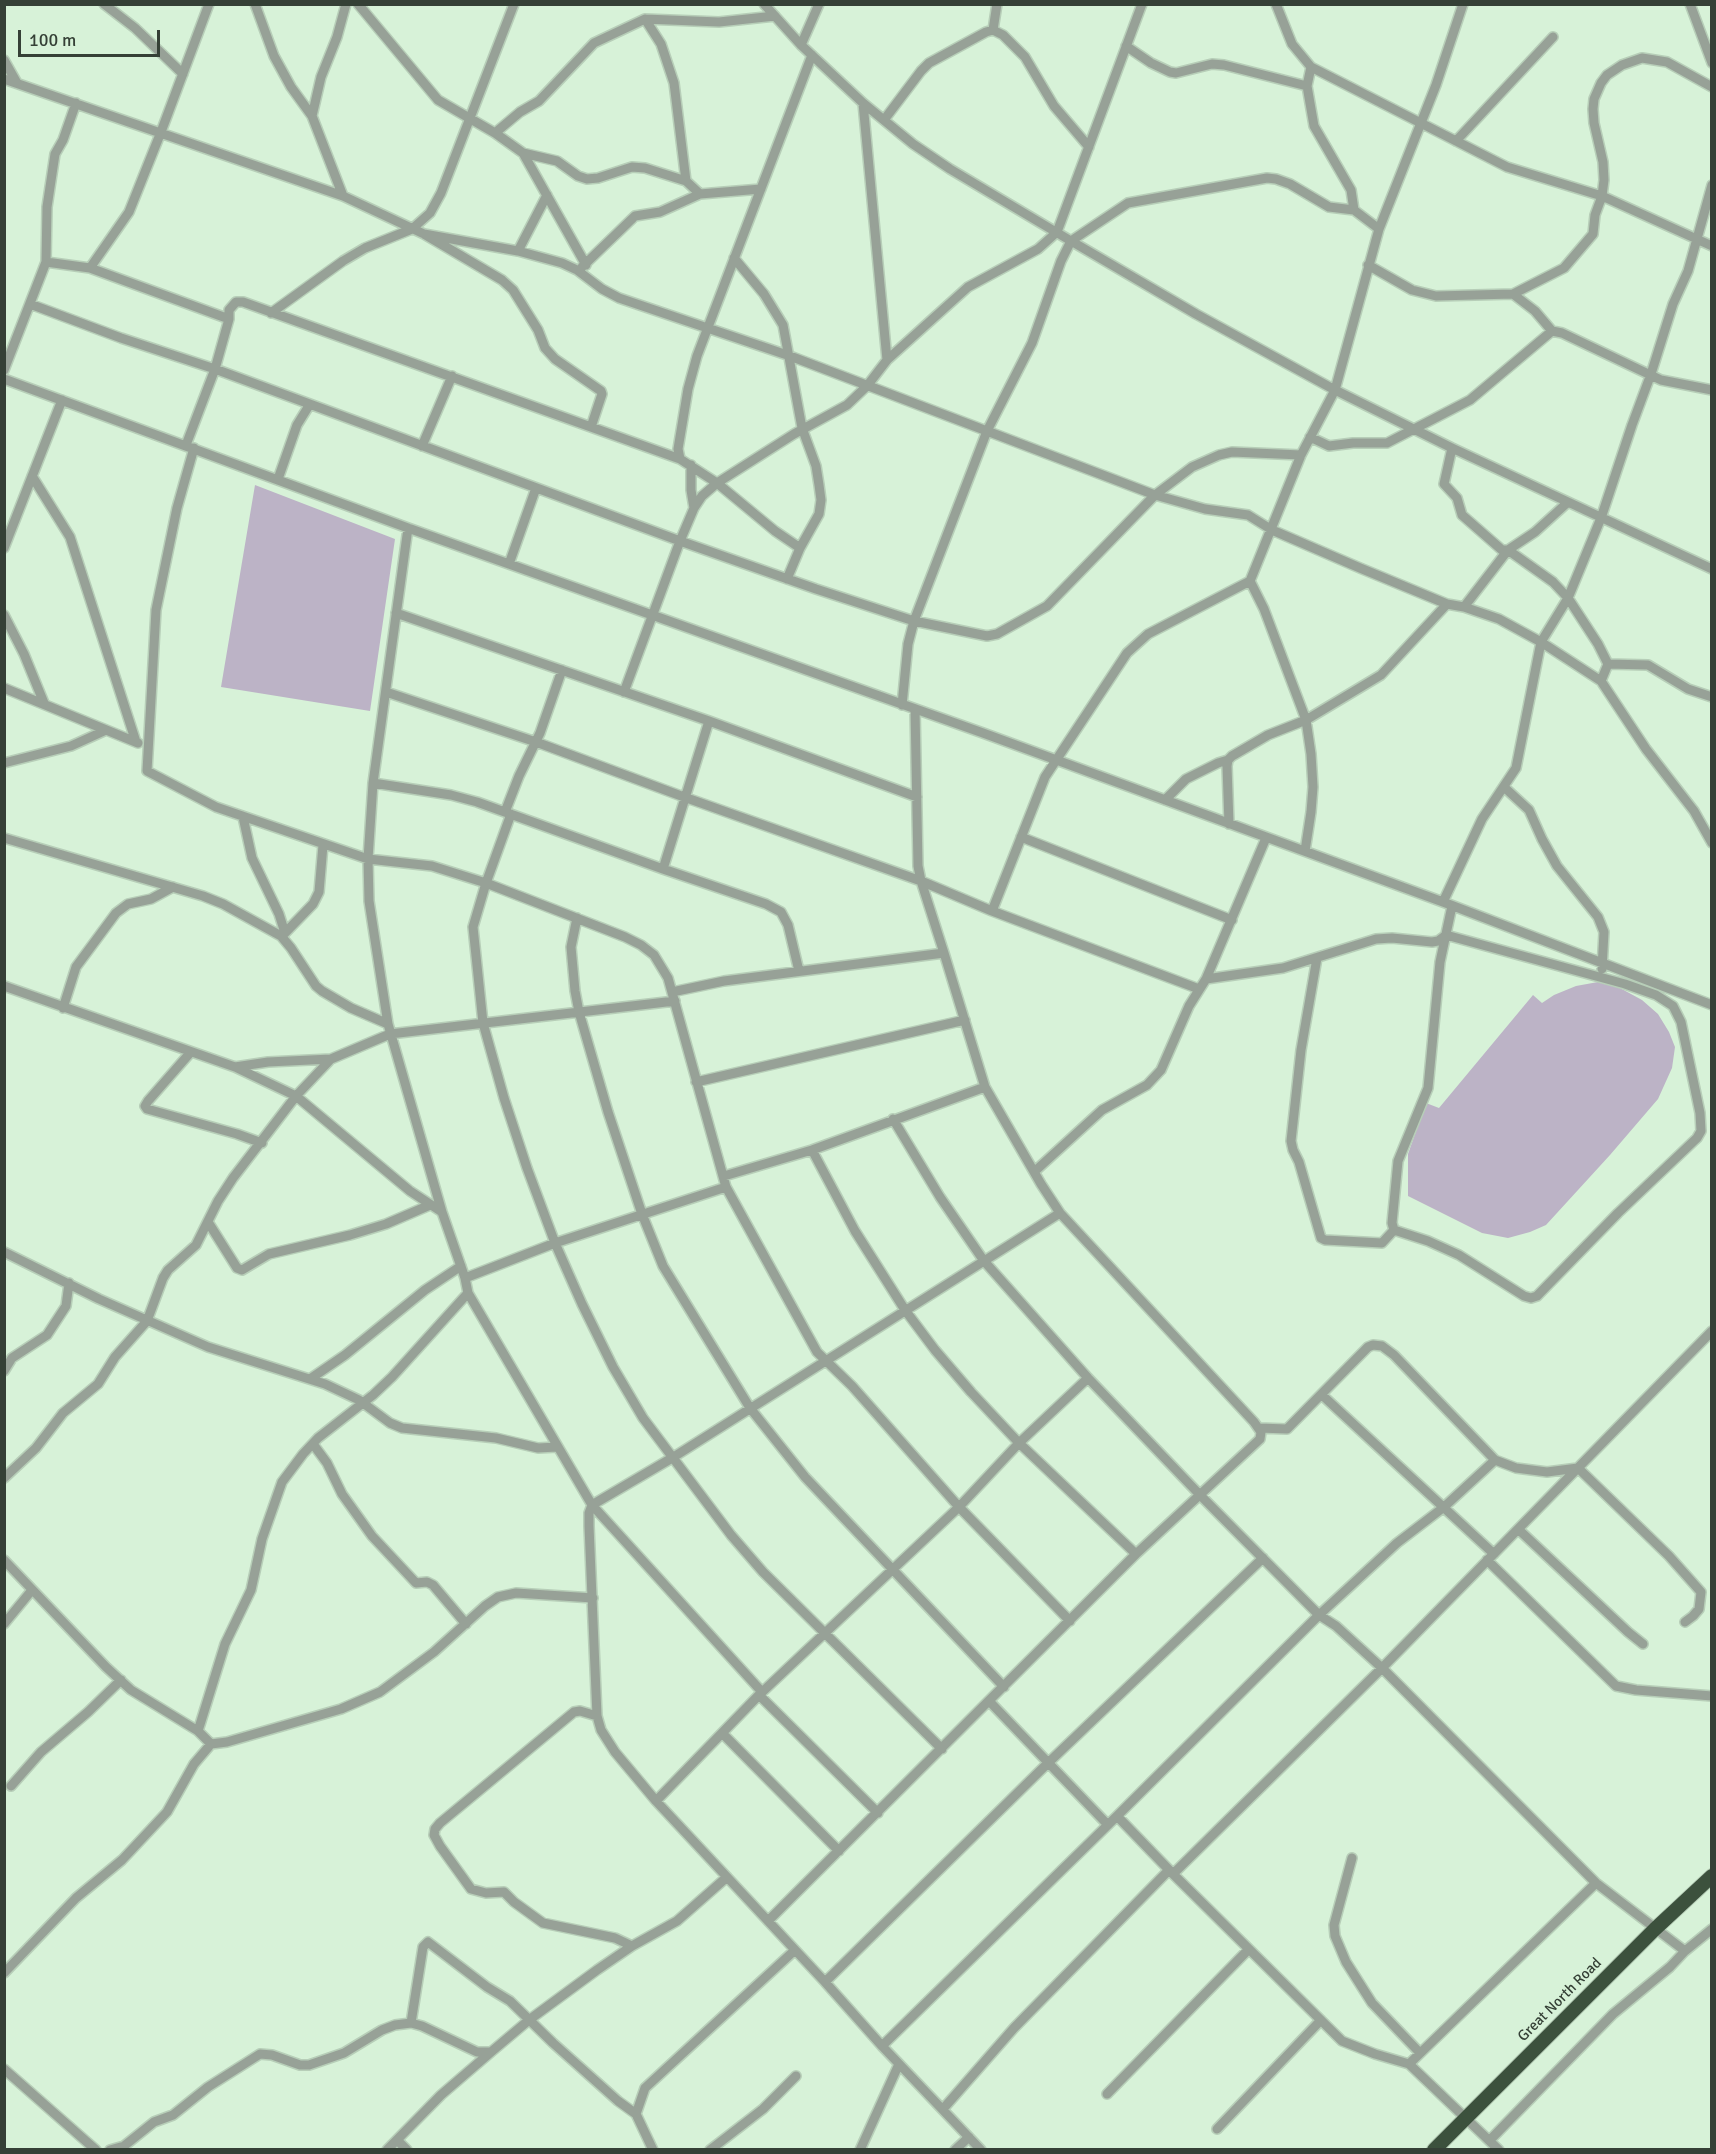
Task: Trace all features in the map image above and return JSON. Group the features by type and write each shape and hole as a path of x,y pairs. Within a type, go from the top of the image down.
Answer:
{"highway":[{"name":"Great North Road","path":"1434,2150 1655,1929 1712,1876"}],"street":[{"path":"104,4 135,28 183,74"},
{"path":"90,268 129,212 209,4"},
{"path":"255,4 274,56 291,87 312,116 343,196"},
{"path":"312,116 321,77 338,37 346,4"},
{"path":"358,4 438,100 495,133 523,153 557,161 586,179 635,166 686,181 700,194"},
{"path":"271,313 344,261 365,248 412,229 430,213 441,193 514,4"},
{"path":"764,4 801,45 863,103 950,169 1196,314 1335,390 1567,503 1712,569"},
{"path":"801,45 819,4"},
{"path":"993,30 997,4"},
{"path":"1276,4 1292,44 1311,66 1508,167 1602,196 1712,246"},
{"path":"992,911 1038,791 1055,760 1127,653 1141,639 1250,581 1301,455 1335,390 1379,229 1421,123 1463,4"},
{"path":"1690,4 1712,63"},
{"path":"624,692 680,541 694,508 702,496 717,483 802,428 840,410 867,386 887,360 968,287 1038,249 1057,232 1139,7"},
{"path":"495,133 520,112 539,101 594,44 645,19 719,22 775,16"},
{"path":"645,19 661,44 674,83 686,181"},
{"path":"884,120 921,70 929,63 993,30 1003,35 1025,57 1054,106 1089,147"},
{"path":"1456,141 1553,37"},
{"path":"1126,46 1151,63 1170,72 1176,73 1212,64 1224,65 1307,86"},
{"path":"680,459 678,445 688,389 707,327 812,55"},
{"path":"1368,265 1412,290 1431,296 1513,294 1564,268 1593,234 1595,215 1602,196 1603,162 1593,109 1596,92 1607,75 1622,64 1631,61 1642,58 1657,59 1680,68 1712,87"},
{"path":"4,60 17,82"},
{"path":"1311,66 1307,86 1314,126 1351,190 1354,210"},
{"path":"4,79 343,196 424,234 502,280 513,290 538,330 545,348 555,359 601,391 591,427"},
{"path":"4,370 46,262 46,207 55,154 63,140 76,103"},
{"path":"863,103 887,360"},
{"path":"523,153 547,195 581,268 602,289 619,298 790,356 1155,495 1205,509 1248,515 1272,530 1447,604 1464,607 1499,619 1541,642 1601,681 1646,749 1694,811 1712,843"},
{"path":"902,705 908,644 914,621 987,431 1032,343 1061,261 1071,241 1128,203 1267,178 1290,184 1329,207 1354,210 1379,229"},
{"path":"1394,1230 1392,1216 1398,1161 1428,1088 1440,962 1446,935 1447,904 1482,819 1516,768 1541,642 1568,598 1601,518 1673,304 1688,271 1712,185"},
{"path":"581,268 635,216 668,210 700,194 761,189"},
{"path":"518,250 547,195"},
{"path":"424,234 518,250 581,268"},
{"path":"734,258 746,270 775,309 783,325 802,428 816,466 821,508 787,579"},
{"path":"46,262 90,268 229,319"},
{"path":"1513,294 1535,311 1552,331 1562,333 1666,381 1712,390"},
{"path":"800,548 775,531 717,483 680,459 243,302 236,302 229,310 229,319 215,369 190,446 156,610 147,771 198,799 243,817 369,859 432,866 486,883 641,945 654,955 662,966 674,996 726,1186 779,1287 817,1352 852,1386 958,1507 1070,1621"},
{"path":"30,304 121,338 215,369 787,579 914,621 977,635 997,634 1047,606 1155,495 1192,467 1219,455 1232,453 1301,455"},
{"path":"1310,437 1329,446 1360,442 1387,444 1470,399 1552,331"},
{"path":"422,446 452,376"},
{"path":"4,379 408,528 1305,851 1712,1005"},
{"path":"4,548 62,400"},
{"path":"278,479 297,425 310,404"},
{"path":"1452,448 1444,484 1457,498 1462,515 1502,550 1508,550 1553,582 1568,598 1598,644 1608,664 1601,681"},
{"path":"691,465 694,508"},
{"path":"32,477 70,537 136,742"},
{"path":"509,564 536,488"},
{"path":"1464,607 1508,550 1535,532 1567,503"},
{"path":"408,528 373,783 369,901 389,1029 468,1293 592,1505 761,1693 878,1813"},
{"path":"1250,581 1264,609 1306,720 1313,787 1305,851"},
{"path":"1165,800 1186,779 1228,760 1239,751 1268,735 1306,720 1381,675 1447,604"},
{"path":"396,612 709,721 917,797"},
{"path":"4,615 24,654 44,704"},
{"path":"1608,664 1648,665 1688,689 1712,697"},
{"path":"562,670 537,742 519,776 473,927 483,1023 520,1148 555,1243 582,1304 609,1359 644,1418 672,1458 750,1558 942,1749"},
{"path":"4,688 149,747"},
{"path":"386,692 537,742 921,881 992,911 1199,989"},
{"path":"768,1921 1136,1554 1260,1439 1261,1432 1060,1213 985,1087 921,881 916,850 915,710"},
{"path":"663,869 709,721"},
{"path":"4,763 71,746 104,730"},
{"path":"1228,760 1226,776 1228,824"},
{"path":"373,783 463,798 766,904 781,912 788,925 799,970"},
{"path":"1504,787 1529,810 1557,866 1598,916 1604,932 1600,978"},
{"path":"243,817 252,858 279,914 283,935 316,986 322,992 389,1029"},
{"path":"1021,837 1232,920"},
{"path":"4,838 203,896 283,935"},
{"path":"1034,1172 1102,1110 1133,1094 1153,1080 1166,1063 1189,1006 1206,980 1266,838"},
{"path":"283,935 313,904 320,891 323,845"},
{"path":"63,1008 76,967 116,913 128,904 151,899 172,887"},
{"path":"577,918 571,947 579,1012 608,1112 642,1214 663,1266 750,1408 805,1477 1004,1688"},
{"path":"1206,980 1283,968 1376,939 1392,938 1432,942 1446,935"},
{"path":"1394,1230 1428,1241 1459,1255 1524,1296 1531,1298 1537,1296 1618,1213 1697,1138 1701,1131 1700,1113 1681,1022 1673,1006 1656,995 1446,935"},
{"path":"7,1471 36,1448 63,1413 98,1384 115,1357 147,1321 163,1278 168,1270 196,1245 226,1189 296,1096 331,1059 389,1029 483,1023 579,1012 674,996 724,981 944,952"},
{"path":"1317,958 1301,1050 1291,1140 1293,1150 1299,1162 1321,1238 1382,1243 1394,1230"},
{"path":"4,986 235,1067 296,1096 410,1191 442,1212"},
{"path":"696,1082 965,1020"},
{"path":"190,1053 148,1101 147,1109 262,1143"},
{"path":"235,1067 268,1062 331,1059"},
{"path":"724,1176 812,1150 985,1087"},
{"path":"893,1119 940,1197 984,1262 1088,1378 1319,1615 1336,1626 1382,1668 1596,1883 1685,1951"},
{"path":"812,1150 855,1231 905,1310 971,1392 1019,1443 1136,1554"},
{"path":"465,1278 555,1243 726,1186"},
{"path":"208,1222 237,1268 242,1270 269,1254 359,1232 410,1214 430,1204"},
{"path":"981,2150 656,1801 608,1741 597,1716 589,1513 592,1505 672,1458 1060,1213"},
{"path":"4,1251 147,1321 225,1353 310,1379 359,1400 390,1423 407,1430 496,1438 538,1448 557,1447"},
{"path":"310,1379 345,1355 425,1290 461,1266"},
{"path":"4,1371 12,1358 47,1335 66,1306 69,1283"},
{"path":"198,1731 225,1644 251,1590 262,1539 282,1482 290,1469 313,1444 392,1377 468,1293"},
{"path":"943,2109 1014,2028 1382,1668 1712,1331"},
{"path":"1259,1428 1287,1429 1368,1347 1382,1346 1394,1355 1495,1460 1516,1468 1547,1472 1578,1468"},
{"path":"656,1801 761,1693 958,1507 1019,1443 1088,1378"},
{"path":"1322,1395 1379,1450 1444,1507 1619,1688 1712,1696"},
{"path":"313,1444 327,1463 342,1494 372,1536 416,1583 427,1582 433,1585 465,1624"},
{"path":"882,2046 1118,1816 1319,1615 1397,1543 1444,1507 1495,1460"},
{"path":"1578,1468 1669,1556 1701,1592 1699,1608 1684,1622"},
{"path":"1518,1529 1628,1632 1644,1644"},
{"path":"825,1982 1048,1763 1263,1558"},
{"path":"4,1560 106,1667 131,1690 198,1731 211,1744"},
{"path":"4,1624 32,1590"},
{"path":"4,1973 76,1898 122,1860 167,1812 194,1764 211,1744 255,1735 341,1709 380,1692 434,1652 498,1597 516,1593 592,1598"},
{"path":"11,1786 41,1752 121,1680"},
{"path":"990,1702 1108,1825"},
{"path":"597,1716 580,1711 573,1712 440,1823 434,1835 471,1889 486,1893 504,1893 543,1923 615,1938 632,1946"},
{"path":"722,1733 839,1851"},
{"path":"1118,1816 1248,1950 1342,2041 1409,2064 1499,2150"},
{"path":"1352,1858 1334,1925 1335,1936 1346,1962 1372,2003 1420,2054"},
{"path":"387,2150 441,2095 529,2020 632,1946 677,1921 727,1877"},
{"path":"1409,2064 1596,1883"},
{"path":"1490,2140 1613,2014 1712,1929"},
{"path":"411,2023 413,1996 419,1980 423,1947 428,1942 487,1987 510,2001 618,2101 636,2114 653,2150"},
{"path":"636,2114 645,2088 795,1950"},
{"path":"1107,2094 1248,1950"},
{"path":"1218,2129 1321,2020"},
{"path":"110,2150 124,2146 154,2122 173,2115 208,2087 260,2054 272,2055 300,2065 309,2065 344,2053 382,2030 395,2025 411,2023 477,2052 491,2052"},
{"path":"860,2150 899,2064"},
{"path":"4,2069 96,2150"},
{"path":"710,2150 763,2109 796,2076"},
{"path":"955,2150 969,2137"},
{"path":"397,2140 407,2150"}],"shaded area":[{"path":"255,485 395,539 370,711 221,687"},
{"path":"1598,982 1620,988 1642,1000 1658,1014 1675,1047 1672,1068 1658,1099 1610,1155 1546,1225 1508,1238 1482,1233 1408,1196 1408,1154 1426,1103 1439,1108 1533,995 1542,1003 1576,986"}]}
